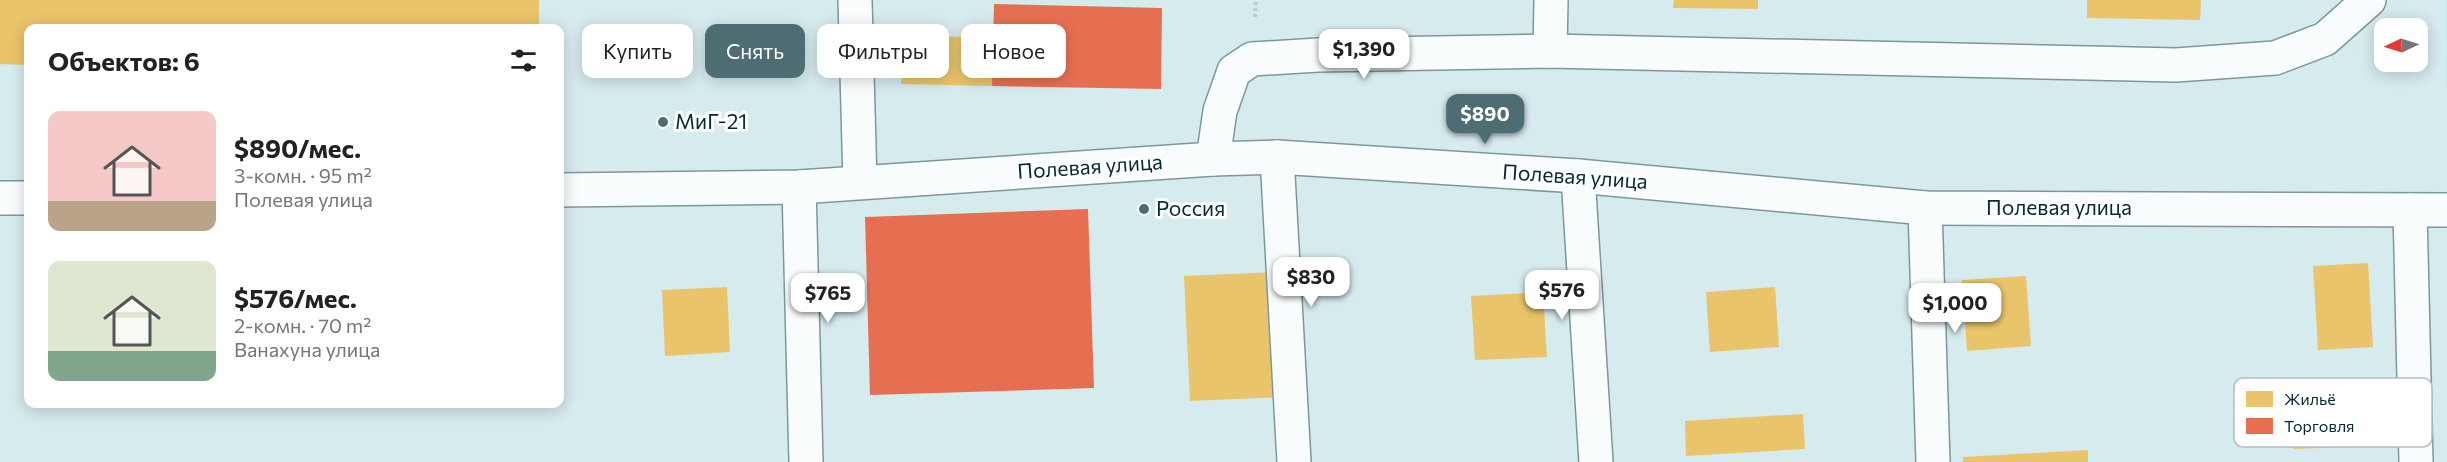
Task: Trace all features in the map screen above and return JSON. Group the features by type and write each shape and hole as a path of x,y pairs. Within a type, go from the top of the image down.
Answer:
{"street":[{"path":"855,0 860,182"},
{"path":"1550,51 1551,0"},
{"path":"1213,159 1220,111 1234,71 1252,58 1550,51 2176,65 2275,58 2325,39 2369,0"},
{"path":"1277,157 1294,462"},
{"name":"Полевая улица","path":"564,190 799,187 1213,159 1277,157 1578,176 1926,208 2447,210"},
{"path":"1578,176 1596,462"},
{"path":"799,187 806,462"},
{"path":"0,198 24,198"},
{"path":"1926,208 1933,462"},
{"path":"2410,210 2414,378"},
{"path":"2416,447 2416,462"}],"shaded area":[{"path":"2446,0 2447,87 2445,87"}],"building: Жильё":[{"path":"0,0 539,0 539,24 24,24 24,65 0,64"},
{"path":"1674,0 1758,0 1758,9 1673,8"},
{"path":"2087,0 2201,0 2200,20 2087,18"},
{"path":"949,37 961,37 961,78 992,78 992,86 901,84 901,78 949,78"},
{"path":"2368,263 2373,347 2318,350 2313,266"},
{"path":"1275,272 1281,397 1190,401 1184,276"},
{"path":"2026,276 2031,346 1967,351 1962,280"},
{"path":"727,287 730,352 665,356 662,290"},
{"path":"1775,287 1779,347 1710,352 1706,292"},
{"path":"1543,292 1547,357 1475,360 1471,296"},
{"path":"1803,414 1805,449 1686,456 1685,421"},
{"path":"2294,447 2345,447 2294,449"},
{"path":"2088,450 2088,462 1963,462 1963,457"}],"building: Торговля":[{"path":"994,4 1162,8 1161,89 992,86 992,78 1066,78 1066,24 994,24"},
{"path":"1088,209 1094,388 870,395 865,217"}],"place":[{"name":"МиГ-21","path":"663,122"},
{"name":"Россия","path":"1144,209"}]}
